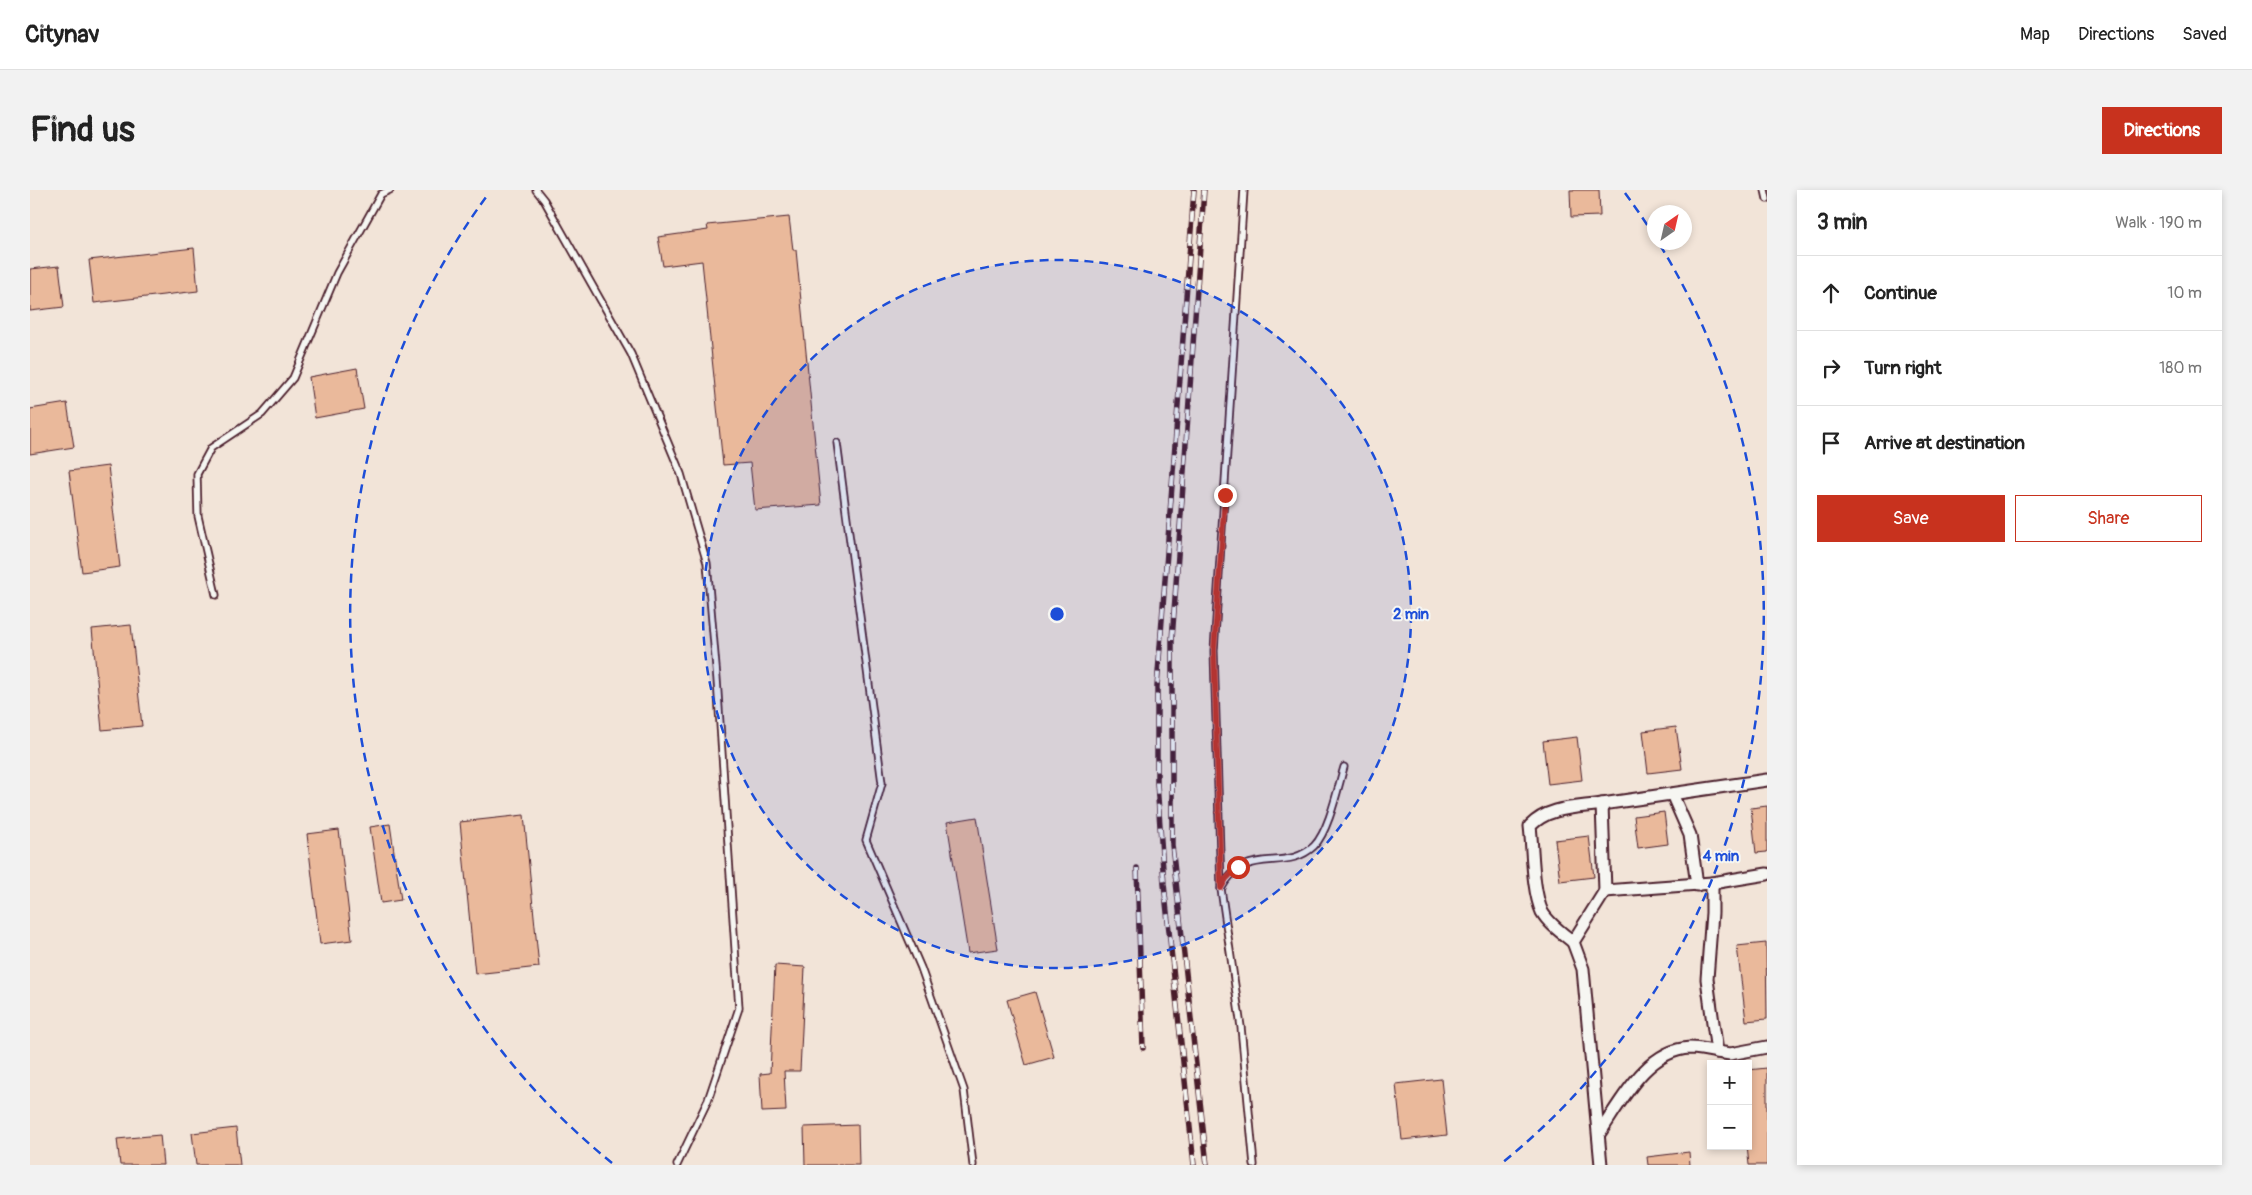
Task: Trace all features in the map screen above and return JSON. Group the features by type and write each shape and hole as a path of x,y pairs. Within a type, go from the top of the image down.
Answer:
{"street":[{"path":"1601,1165 1583,969 1573,942 1557,930 1543,913 1538,898 1530,826 1551,811 1767,780"},
{"path":"1672,794 1690,835 1697,885"},
{"path":"1573,942 1605,891 1602,804"},
{"path":"1605,891 1712,884 1767,874"},
{"path":"1712,884 1712,913 1707,979 1717,1052"},
{"path":"1599,1134 1635,1082 1662,1057 1689,1048 1730,1054 1767,1047"}],"lane":[{"path":"216,595 198,516 197,474 211,448 262,414 293,378 337,273 381,194 390,190"},
{"path":"536,190 544,200 631,354 681,474 707,563 718,689 739,1008 708,1100 677,1165"},
{"path":"1244,190 1214,651 1221,888 1241,1028 1254,1165"},
{"path":"1765,190 1767,199"},
{"path":"837,442 882,783 866,840 921,968 964,1090 973,1165"},
{"path":"1221,888 1226,879 1238,867 1251,862 1299,857 1316,845 1329,819 1344,767"}],"building":[{"path":"1570,190 1599,190 1600,216 1571,217"},
{"path":"789,217 793,250 796,250 821,505 755,510 750,463 723,465 702,261 663,266 658,237 708,230 707,225"},
{"path":"194,248 198,291 94,303 89,260"},
{"path":"59,266 64,307 30,311 30,269"},
{"path":"357,368 364,409 315,418 309,377"},
{"path":"67,403 74,447 30,454 30,409"},
{"path":"108,466 120,567 82,572 69,471"},
{"path":"131,625 142,726 102,730 92,629"},
{"path":"1676,727 1682,769 1648,773 1643,731"},
{"path":"1577,737 1582,780 1548,784 1543,741"},
{"path":"1767,806 1767,852 1756,853 1751,808"},
{"path":"1664,812 1668,844 1638,848 1634,816"},
{"path":"524,815 539,967 475,974 460,822"},
{"path":"977,817 998,949 968,953 947,822"},
{"path":"390,824 401,900 381,903 370,827"},
{"path":"339,830 352,940 320,944 307,834"},
{"path":"1589,836 1594,877 1560,881 1555,840"},
{"path":"1766,943 1767,1019 1746,1021 1737,946"},
{"path":"775,965 805,967 800,1071 784,1071 786,1111 762,1112 760,1074 770,1073"},
{"path":"1035,992 1054,1057 1026,1065 1007,1000"},
{"path":"1767,1068 1767,1165 1749,1165 1747,1150 1752,1150 1752,1070"},
{"path":"1441,1079 1447,1135 1402,1140 1396,1084"},
{"path":"858,1125 859,1165 805,1165 804,1127"},
{"path":"236,1128 240,1165 196,1165 192,1133"},
{"path":"160,1135 163,1165 120,1165 117,1139"},
{"path":"1689,1152 1690,1165 1648,1165 1647,1157"}],"railway":[{"path":"1194,190 1157,687 1157,783 1164,884 1194,1165"},
{"path":"1204,190 1172,640 1172,845 1207,1165"},
{"path":"1137,868 1143,1048"}],"route":[{"path":"1225,495 1214,651 1221,888 1226,879 1238,867"}]}
